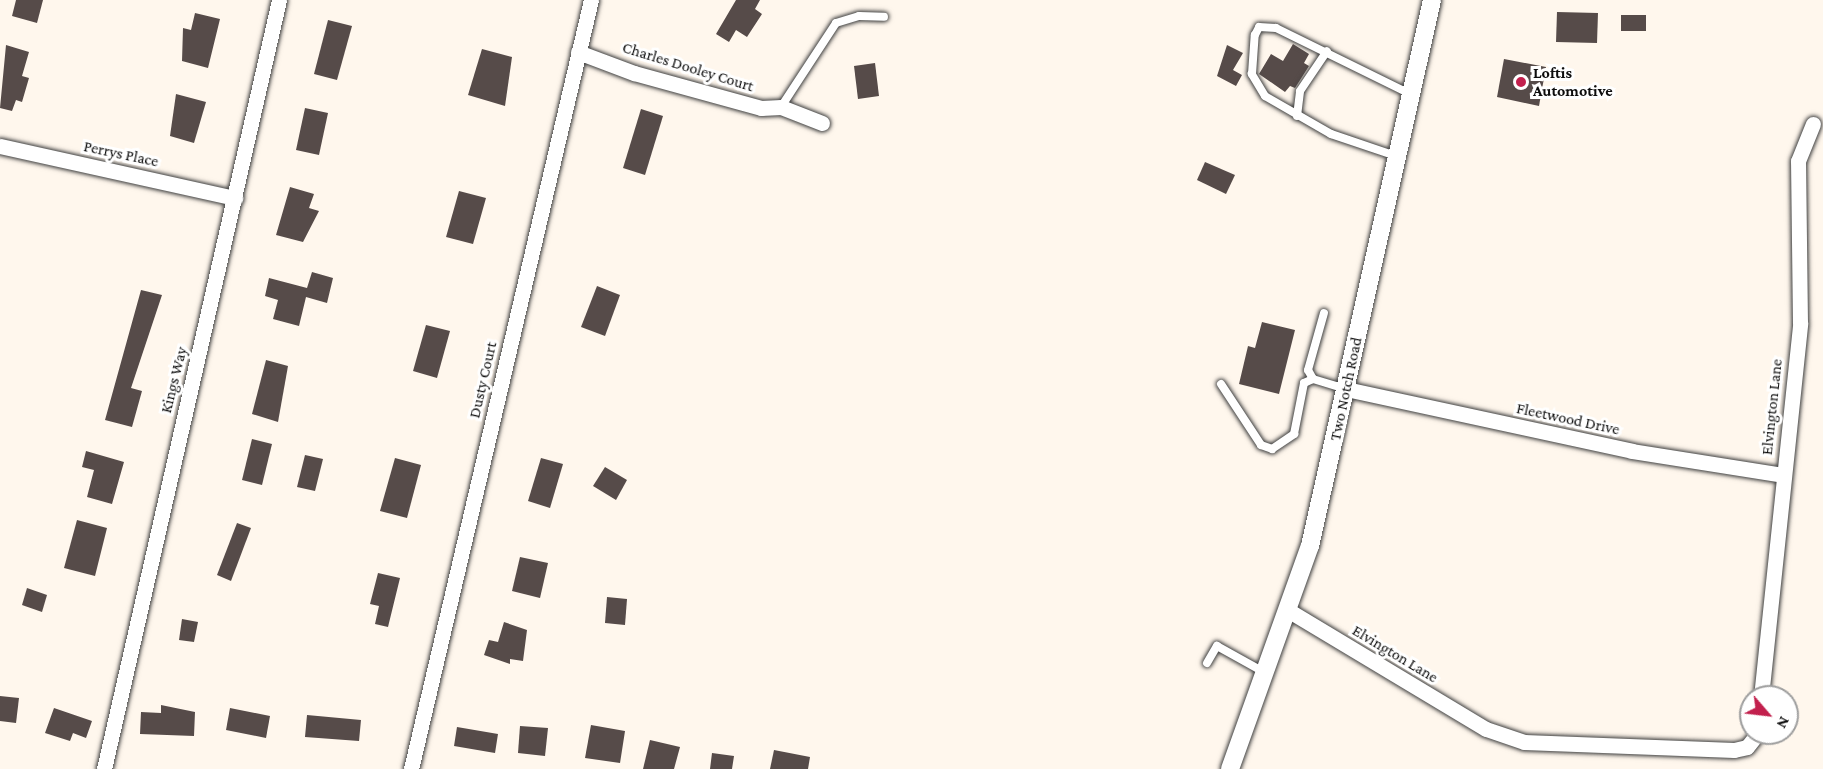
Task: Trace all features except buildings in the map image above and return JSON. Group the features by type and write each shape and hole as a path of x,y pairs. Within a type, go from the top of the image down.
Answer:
{"street":[{"name":"Kings Way","path":"104,769 279,0"},
{"name":"Dusty Court","path":"411,769 591,0"},
{"name":"Two Notch Road","path":"1230,769 1291,612 1346,389 1432,0"},
{"name":"Charles Dooley Court","path":"578,52 727,99 781,107 822,123"},
{"name":"Elvington Lane","path":"1762,685 1800,323 1798,161 1813,124"},
{"name":"Perrys Place","path":"0,146 234,198"},
{"name":"Fleetwood Drive","path":"1346,389 1632,451 1783,475"},
{"name":"Elvington Lane","path":"1291,612 1486,729 1524,742 1734,750 1749,745"}],"lane":[{"path":"781,107 836,23 858,16 884,18"},
{"path":"1397,156 1349,142 1297,116 1255,85 1255,35 1266,25 1327,51 1411,95"},
{"path":"1297,116 1300,91 1327,51"},
{"path":"1324,313 1308,370 1314,379 1346,389"},
{"path":"1221,384 1261,445 1272,449 1294,434 1304,383 1314,379"},
{"path":"1207,663 1217,646 1268,674"}],"place":[{"name":"Loftis Automotive","path":"1521,82"}]}
